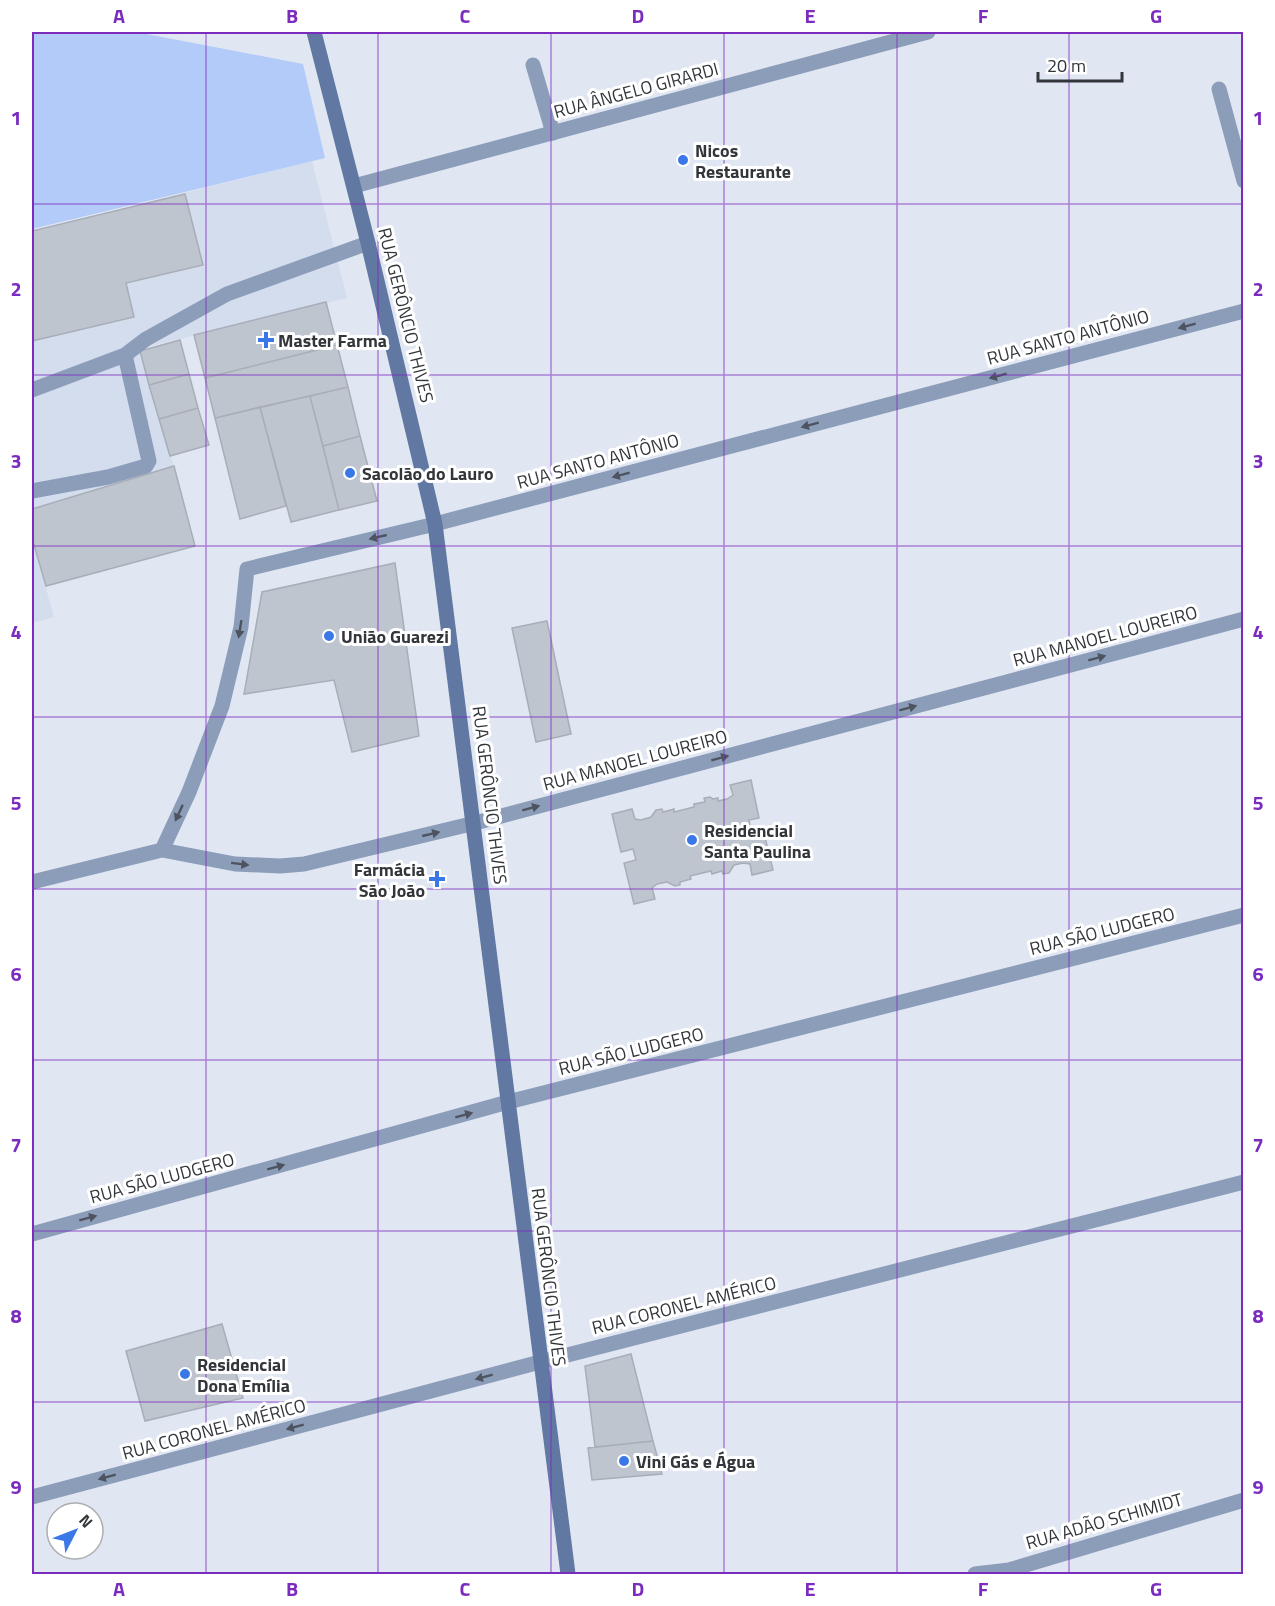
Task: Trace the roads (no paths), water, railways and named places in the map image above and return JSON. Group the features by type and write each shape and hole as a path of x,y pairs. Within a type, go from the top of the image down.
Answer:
{"main road":[{"name":"RUA GERÔNCIO THIVES","path":"314,32 354,186 435,524 475,823 568,1575"}],"street":[{"name":"RUA ÂNGELO GIRARDI","path":"354,186 928,32"},
{"path":"533,65 553,133"},
{"path":"1220,89 1244,181"},
{"path":"32,390 125,355 147,339 227,294 368,243"},
{"name":"RUA SANTO ANTÔNIO","path":"162,850 189,792 222,706 241,627 248,569 435,524 1244,311"},
{"path":"32,492 108,477 146,466 149,461 125,355"},
{"name":"RUA MANOEL LOUREIRO","path":"32,882 162,850 235,864 280,866 304,864 475,823 1244,620"},
{"name":"RUA SÃO LUDGERO","path":"32,1234 508,1102 1244,915"},
{"name":"RUA CORONEL AMÉRICO","path":"32,1497 540,1362 1244,1182"},
{"name":"RUA ADÃO SCHIMIDT","path":"975,1575 1009,1572 1244,1500"}],"place":[{"name":"Nicos Restaurante","path":"683,160"},
{"name":"Master Farma","path":"266,340"},
{"name":"Sacolão do Lauro","path":"350,473"},
{"name":"União Guarezi","path":"329,636"},
{"name":"Residencial Santa Paulina","path":"692,840"},
{"name":"Farmácia São João","path":"437,879"},
{"name":"Residencial Dona Emília","path":"185,1374"},
{"name":"Vini Gás e Água","path":"624,1461"}]}
